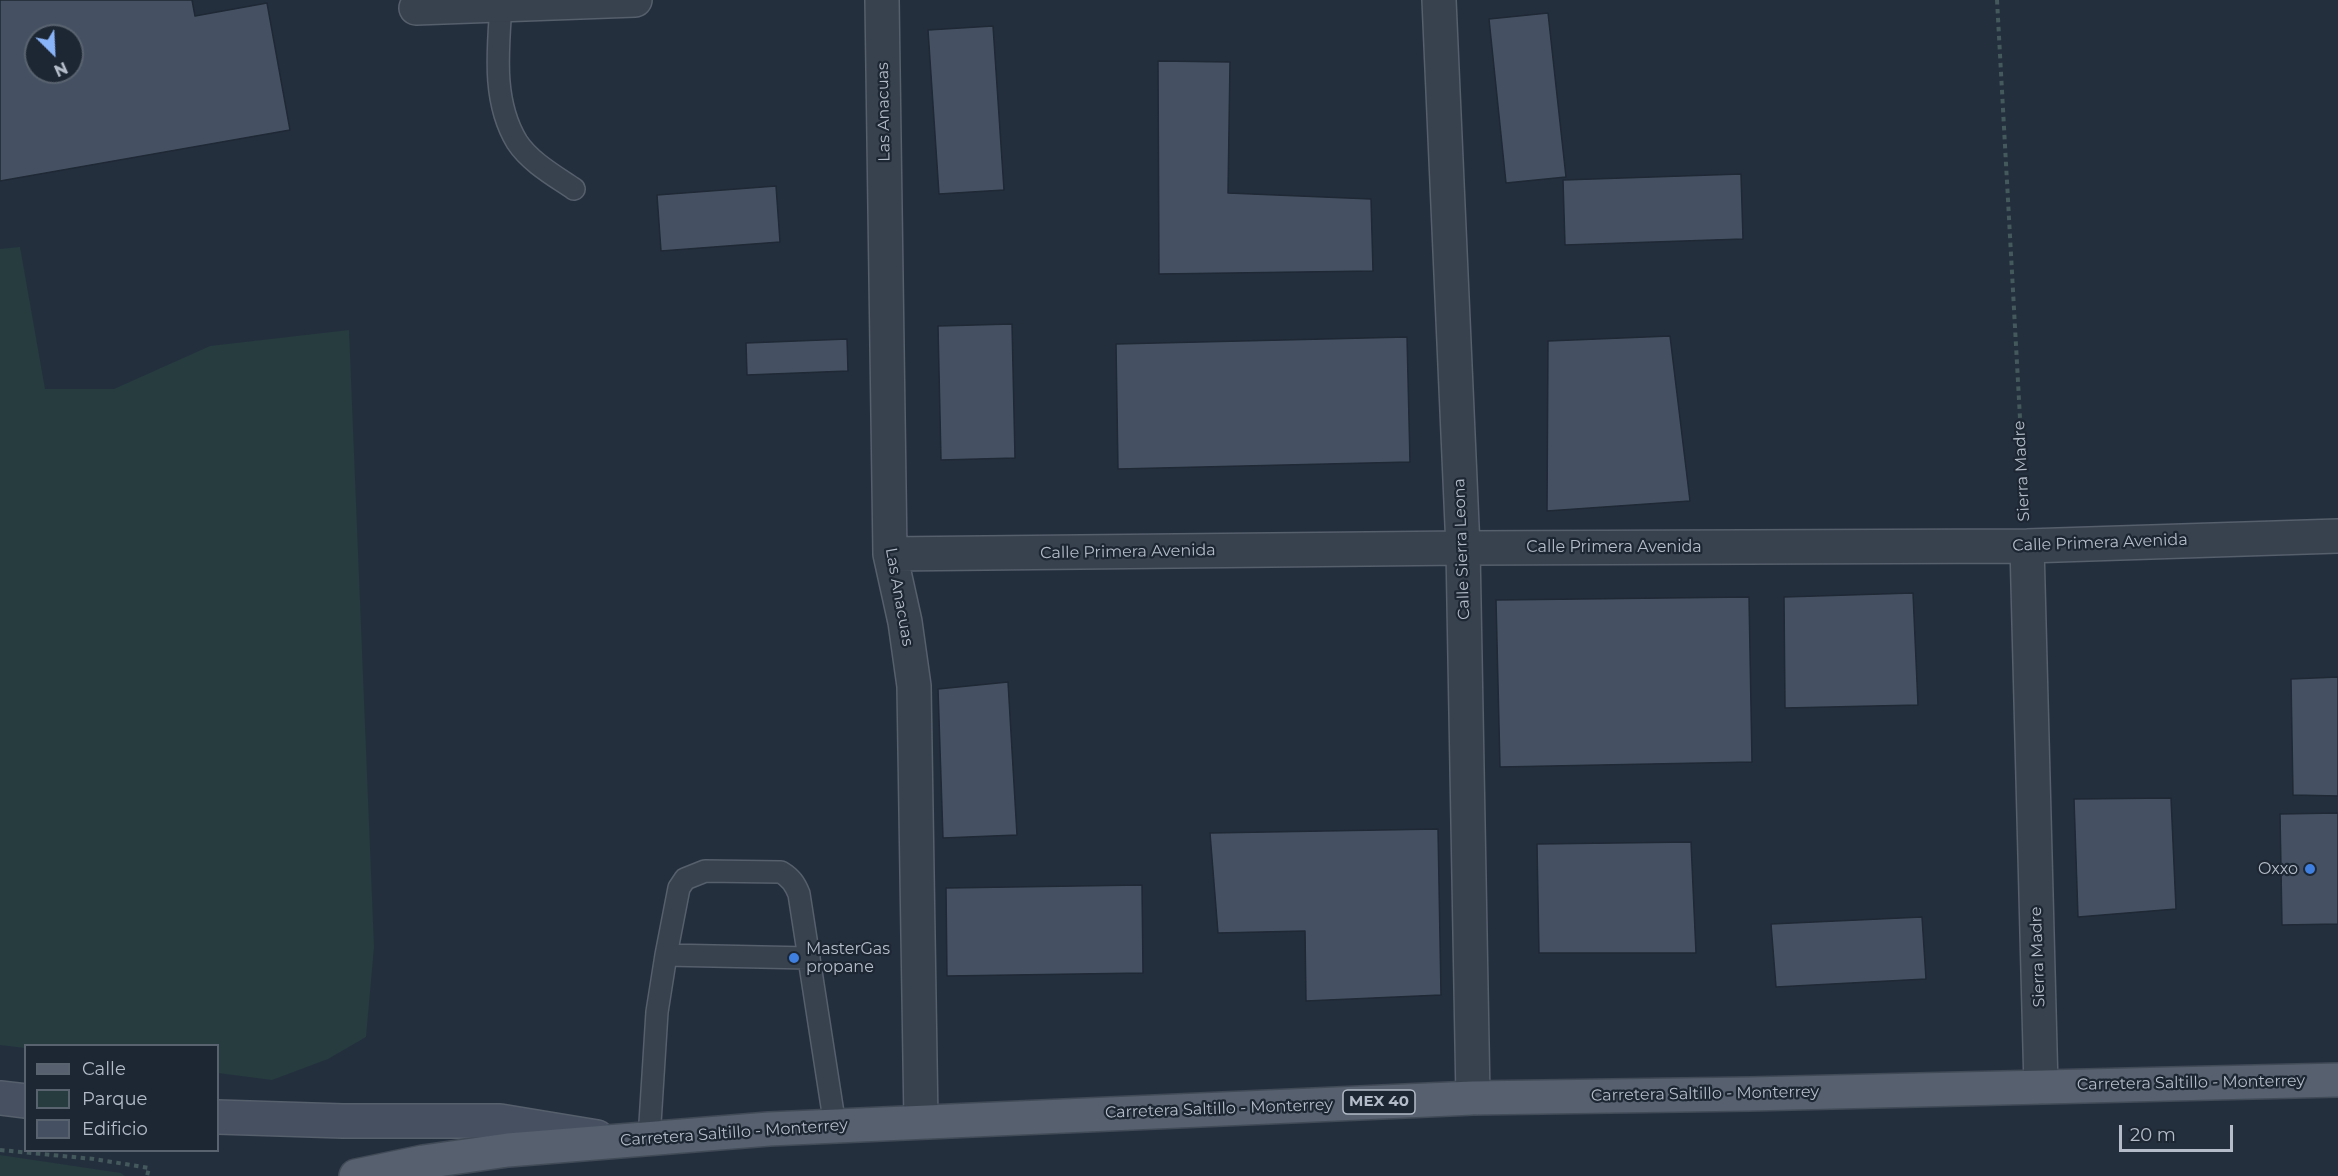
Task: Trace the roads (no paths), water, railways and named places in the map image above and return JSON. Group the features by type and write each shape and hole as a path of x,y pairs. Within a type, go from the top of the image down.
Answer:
{"main road":[{"name":"Carretera Saltillo - Monterrey","path":"356,1176 423,1162 508,1150 835,1126 1473,1098 2338,1080"},
{"path":"0,1098 24,1101"},
{"path":"219,1117 343,1121 500,1121 634,1140"}],"street":[{"path":"416,8 635,0"},
{"name":"Las Anacuas","path":"882,0 890,554 905,622 914,686 921,1122"},
{"name":"Calle Sierra Leona","path":"1439,0 1463,548 1473,1098"},
{"name":"Calle Primera Avenida","path":"890,554 1463,548 2026,546 2338,536"},
{"name":"Sierra Madre","path":"2026,546 2041,1087"}],"lane":[{"path":"501,5 498,52 502,109 518,143 542,167 574,189"},
{"path":"634,1140 679,888 685,879 705,871 781,872 790,877 796,885 835,1126"},
{"path":"666,955 809,958"}],"place":[{"name":"Oxxo","path":"2310,869"},
{"name":"MasterGas propane","path":"794,958"}]}
